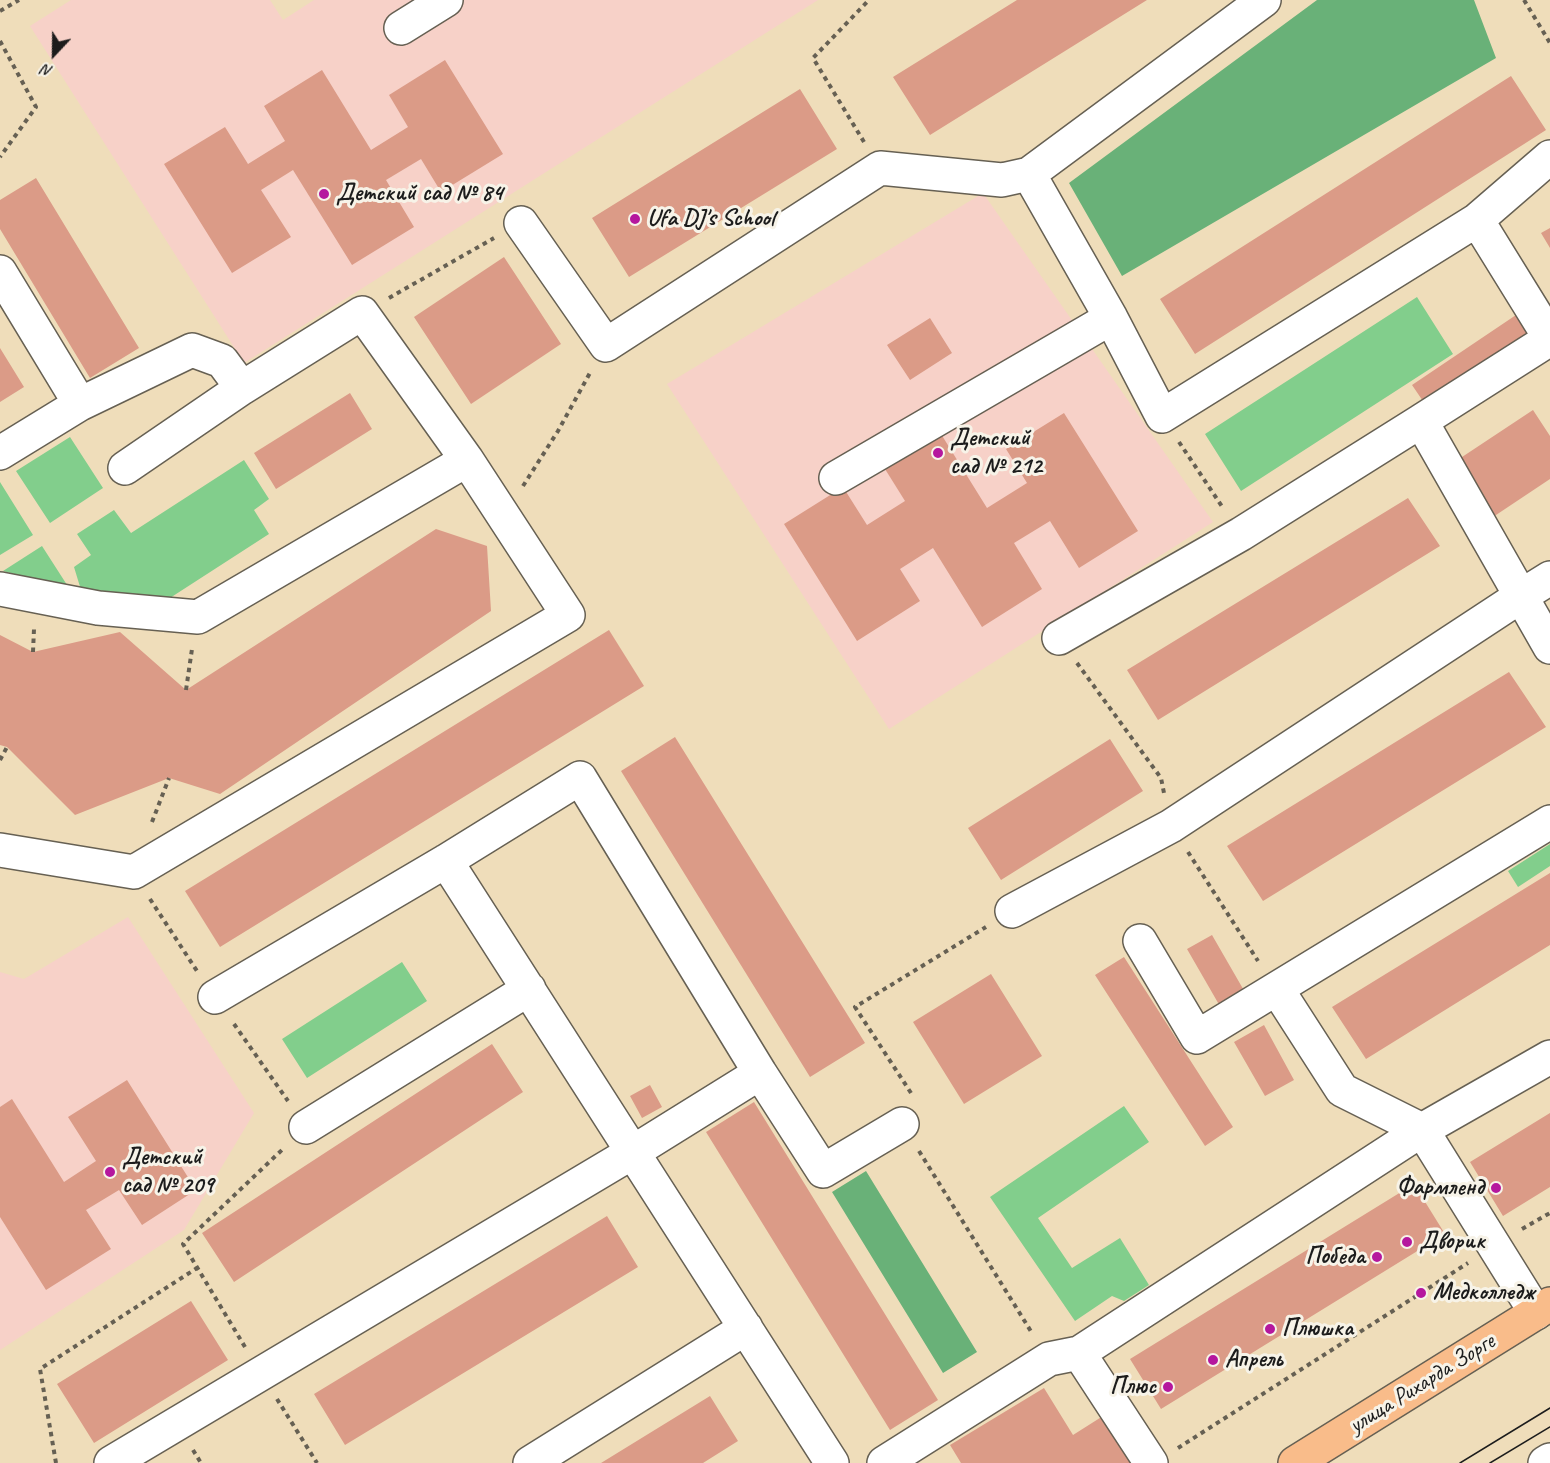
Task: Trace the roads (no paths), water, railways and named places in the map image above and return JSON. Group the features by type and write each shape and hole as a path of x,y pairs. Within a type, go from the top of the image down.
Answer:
{"main road":[{"name":"улица Рихарда Зорге","path":"1295,1463 1543,1309"}],"lane":[{"path":"401,28 446,0"},
{"path":"521,223 606,345 880,168 1002,180 1029,174 1264,0"},
{"path":"1029,174 1112,318 1162,416 1477,220 1550,157"},
{"path":"1059,638 1241,534 1550,338 1477,220"},
{"path":"0,272 80,404"},
{"path":"0,850 134,872 568,615 467,460 362,313 242,388 125,468"},
{"path":"836,478 1112,318"},
{"path":"0,453 80,404 192,350 222,361 242,388"},
{"path":"1421,421 1550,647"},
{"path":"0,589 98,608 198,617 467,460"},
{"path":"1012,911 1171,826 1550,578"},
{"path":"215,997 446,861 580,778 760,1073 823,1171 902,1124"},
{"path":"1140,941 1197,1037 1550,822"},
{"path":"446,861 832,1463"},
{"path":"306,1127 529,989"},
{"path":"1277,990 1342,1090 1422,1130 1495,1246 1543,1309"},
{"path":"884,1463 1064,1356 1422,1130 1550,1057"},
{"path":"111,1463 633,1152 760,1073"},
{"path":"530,1463 746,1328"},
{"path":"1064,1356 1162,1457"},
{"path":"1545,1463 1550,1460"}],"tram line":[{"path":"1460,1463 1550,1408"},
{"path":"1490,1463 1550,1427"}],"place":[{"name":"Детский сад № 84","path":"324,194"},
{"name":"Ufa DJ's School","path":"635,219"},
{"name":"Детский сад № 212","path":"938,453"},
{"name":"Детский сад № 209","path":"110,1172"},
{"name":"Фармленд","path":"1496,1188"},
{"name":"Дворик","path":"1407,1242"},
{"name":"Победа","path":"1377,1257"},
{"name":"Медколледж","path":"1421,1293"},
{"name":"Плюшка","path":"1270,1329"},
{"name":"Апрель","path":"1213,1360"},
{"name":"Плюс","path":"1168,1387"}]}
